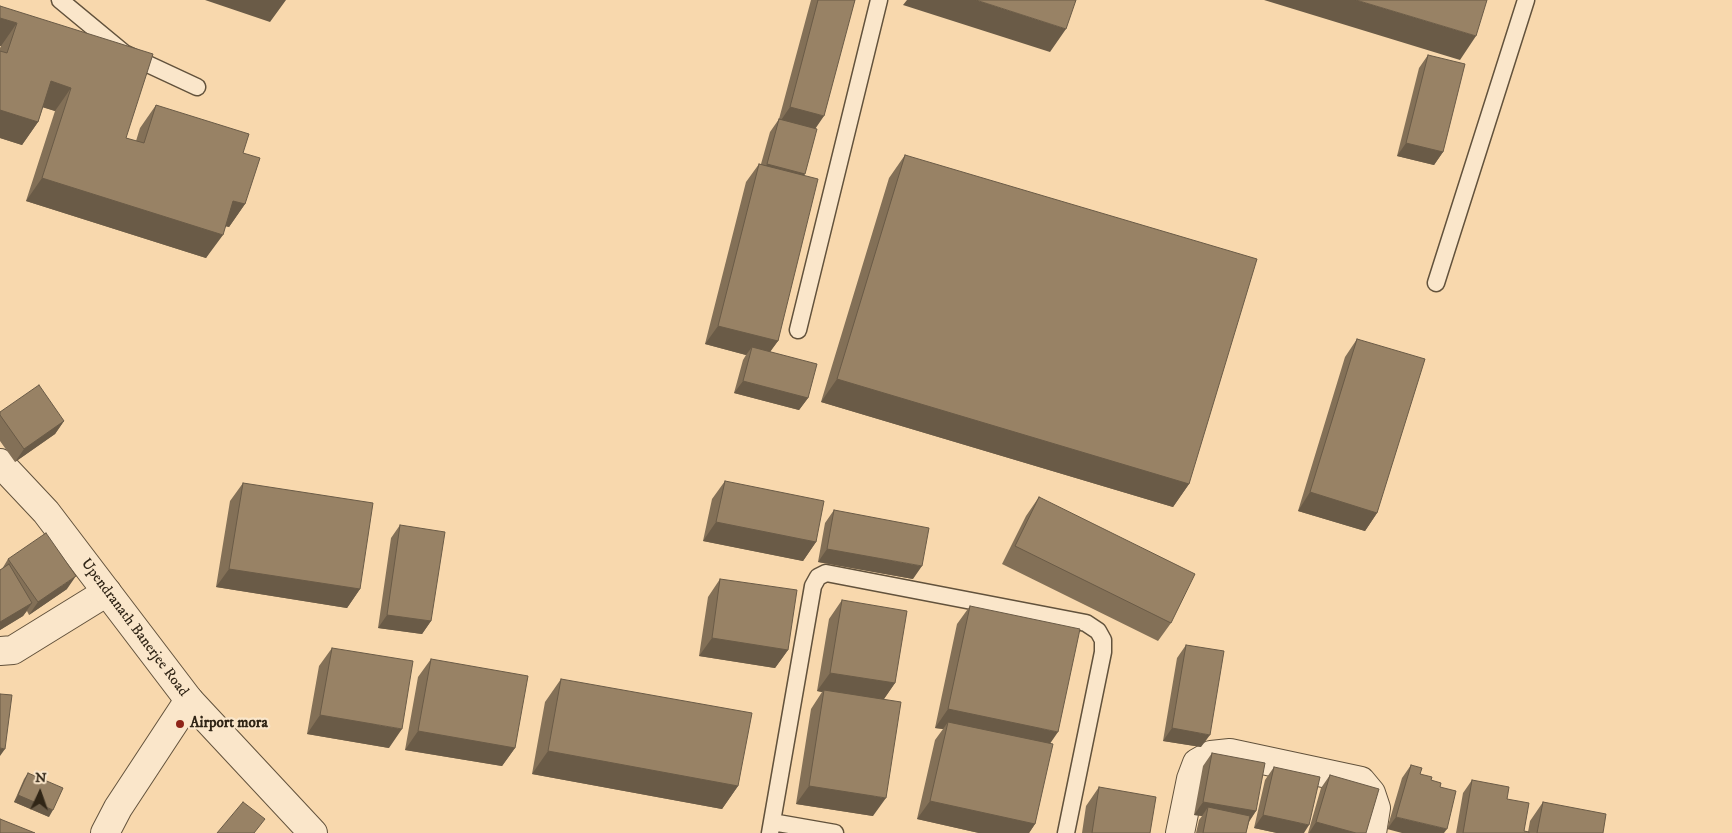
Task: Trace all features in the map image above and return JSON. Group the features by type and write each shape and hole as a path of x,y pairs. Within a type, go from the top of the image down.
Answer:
{"street":[{"name":"Upendranath Banerjee Road","path":"0,463 46,512 189,700 313,833"},
{"path":"0,651 13,650 107,592"},
{"path":"106,833 118,808 189,700"},
{"path":"1180,833 1191,779 1198,763 1210,755 1230,753 1361,781 1371,793 1376,808 1372,833"}],"lane":[{"path":"60,0 124,53 197,87"},
{"path":"798,330 879,0"},
{"path":"1436,283 1526,0"},
{"path":"835,833 771,828 813,586 818,577 826,573 1086,623 1098,631 1103,640 1103,652 1066,833"}],"building":[{"path":"818,0 855,0 824,116 790,107"},
{"path":"976,0 1076,0 1066,29"},
{"path":"1356,0 1487,0 1476,36"},
{"path":"0,6 153,54 126,138 144,143 156,105 249,134 243,153 260,158 245,204 233,201 223,235 42,178 71,88 51,81 38,122 0,110 0,51 7,53 17,23 0,18"},
{"path":"1428,55 1465,64 1443,152 1406,143"},
{"path":"779,119 817,129 805,174 767,164"},
{"path":"905,155 1257,259 1189,484 837,379"},
{"path":"759,164 818,179 778,341 718,326"},
{"path":"1357,339 1425,359 1377,513 1310,492"},
{"path":"752,347 817,364 808,398 743,381"},
{"path":"39,385 64,421 24,449 0,415 0,412"},
{"path":"725,481 824,501 816,542 716,522"},
{"path":"243,483 373,503 360,589 229,569"},
{"path":"1039,497 1195,574 1171,623 1015,546"},
{"path":"834,510 929,528 922,566 827,549"},
{"path":"400,525 445,532 431,621 387,615"},
{"path":"46,533 76,576 38,602 8,559"},
{"path":"9,564 32,603 0,622 0,570"},
{"path":"720,579 797,590 788,650 712,638"},
{"path":"842,600 907,611 895,683 830,673"},
{"path":"970,606 1080,629 1058,732 948,709"},
{"path":"1186,645 1224,651 1210,735 1172,728"},
{"path":"332,648 413,661 402,729 320,715"},
{"path":"431,659 528,676 515,748 418,731"},
{"path":"561,679 752,713 738,786 548,751"},
{"path":"824,690 901,702 886,798 809,786"},
{"path":"0,694 12,695 5,749 0,748"},
{"path":"948,722 1053,744 1035,824 930,801"},
{"path":"1212,753 1265,763 1256,811 1203,802"},
{"path":"1411,765 1422,768 1420,774 1432,777 1431,780 1441,783 1440,787 1456,791 1447,829 1396,817"},
{"path":"1274,767 1320,777 1309,825 1263,815"},
{"path":"28,773 63,788 53,810 18,795"},
{"path":"1330,775 1379,789 1366,833 1356,833 1316,822"},
{"path":"1472,780 1509,787 1507,799 1529,803 1524,831 1529,833 1463,833"},
{"path":"1099,787 1156,797 1150,833 1092,833"},
{"path":"243,802 265,819 254,833 217,833"},
{"path":"1543,802 1606,814 1603,833 1537,833"},
{"path":"1208,807 1250,816 1246,833 1203,833"},
{"path":"0,819 35,833 0,833"}],"place":[{"name":"Airport mora","path":"180,724"}]}
